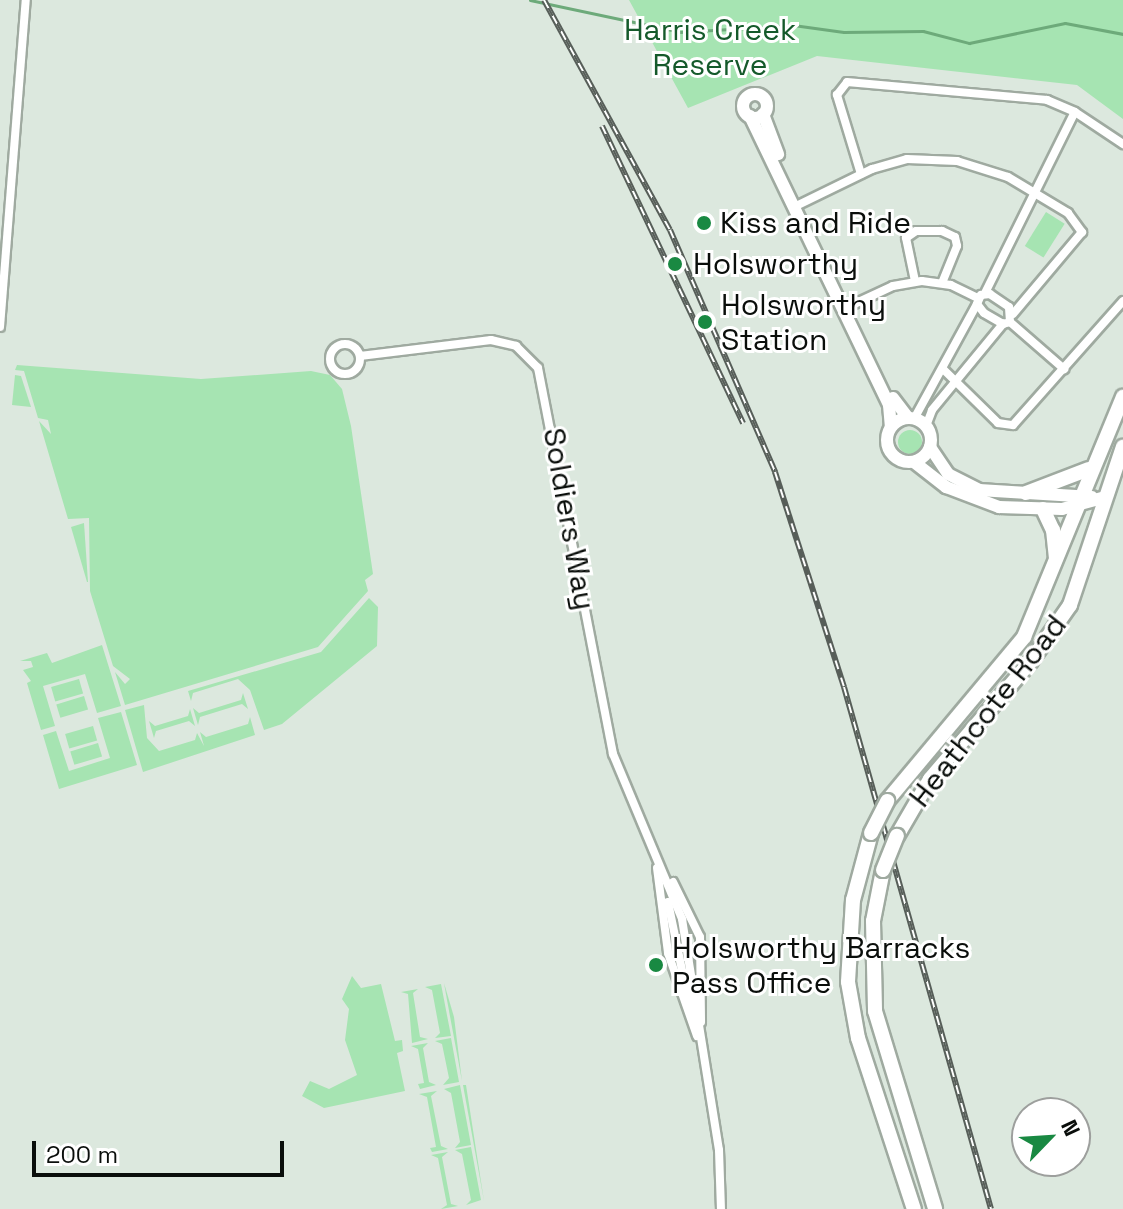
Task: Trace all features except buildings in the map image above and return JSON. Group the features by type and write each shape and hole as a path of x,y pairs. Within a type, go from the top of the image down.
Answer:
{"main road":[{"name":"Heathcote Road","path":"914,1209 858,1038 848,982 853,900 871,833 887,801 1024,637 1057,563 1089,469 1123,397"},
{"name":"Heathcote Road","path":"935,1209 875,1011 873,921 883,870 897,836 930,779 1063,615 1088,555 1102,498 1123,450"},
{"path":"1026,493 1089,469"},
{"path":"1043,509 1052,525 1057,563"}],"street":[{"path":"0,327 26,0"},
{"path":"861,174 837,95 847,82 1047,100 1075,112 1123,144"},
{"path":"891,427 911,418 943,369 1075,112"},
{"path":"756,115 889,405 891,427 887,438 891,453 914,462 964,496 999,507 1043,509 1102,498"},
{"path":"798,205 861,174 898,161 946,160 987,168 1034,191 1076,220 1082,232 954,385 926,426 930,447 940,466 968,487 1080,500"},
{"path":"798,205 850,306 896,406 926,426"},
{"path":"915,281 906,238 916,231 942,231 951,234 957,246 942,283"},
{"path":"850,306 915,281 942,283 980,298 1064,369"},
{"path":"980,298 1009,320"},
{"path":"943,369 954,385 998,423 1010,426 1123,301"},
{"name":"Soldiers Way","path":"360,356 491,340 516,346 538,368 613,754 682,919 719,1150 721,1209"},
{"path":"914,462 930,447"},
{"name":"Soldiers Way","path":"653,851 700,937 700,1043"},
{"name":"Soldiers Way","path":"653,851 668,953 700,1043"}],"green space":[{"name":"Harris Creek Reserve","path":"629,0 1123,0 1123,119 1077,85 817,56 688,108"},
{"path":"1046,212 1065,224 1043,258 1025,246"},
{"path":"17,365 201,379 311,371 330,375 342,389 351,426 373,574 365,580 368,591 318,647 125,705 115,672 125,684 130,679 113,666 90,591 89,518 68,519 39,421 51,434 48,420 38,418 24,371 15,370"},
{"path":"15,375 21,376 31,407 12,405"},
{"path":"910,430 921,437 922,442 915,453 910,454 899,447 898,442 905,431"},
{"path":"84,523 88,582 71,527"},
{"path":"369,598 378,607 377,646 282,724 264,730 250,690 238,679 193,693 191,701 188,691 321,652"},
{"path":"102,645 121,706 97,713 85,674 43,686 55,726 41,730 27,683 31,681 23,670 33,667 31,661 20,661 47,653 52,663"},
{"path":"79,679 83,693 55,701 51,687"},
{"path":"243,693 248,709 242,704 200,717 198,725 193,708 199,713 241,700"},
{"path":"84,696 88,709 60,718 56,704"},
{"path":"144,705 147,738 159,751 195,740 197,733 204,746 200,732 206,737 248,724 250,717 255,735 143,772 125,710"},
{"path":"190,709 195,726 189,721 156,731 154,738 149,721 155,726 188,716"},
{"path":"121,712 137,765 59,789 43,735 56,731 69,771 110,758 98,718"},
{"path":"93,726 97,740 69,748 65,734"},
{"path":"98,743 102,756 74,765 70,751"},
{"path":"352,976 361,988 381,984 395,1041 402,1040 403,1051 397,1053 405,1091 324,1108 302,1096 310,1081 329,1089 357,1075 345,1040 349,1009 342,999"},
{"path":"444,983 454,1017 462,1081 447,1000"},
{"path":"441,984 451,1036 435,1038 440,1033 432,990 425,987"},
{"path":"418,989 413,993 420,1037 428,1039 412,1043 408,994 401,992"},
{"path":"451,1038 459,1082 443,1085 449,1078 442,1044 435,1041"},
{"path":"428,1043 423,1048 429,1082 436,1085 420,1089 418,1084 424,1083 418,1049 411,1046"},
{"path":"460,1085 471,1145 455,1148 460,1142 451,1093 444,1089"},
{"path":"463,1085 466,1085 484,1201"},
{"path":"437,1091 431,1096 441,1146 448,1149 432,1152 430,1148 436,1147 427,1097 419,1094"},
{"path":"471,1147 481,1200 466,1205 471,1200 462,1154 455,1150"},
{"path":"448,1152 442,1157 451,1204 458,1206 441,1209 447,1205 438,1158 431,1155"}],"waterway":[{"path":"530,0 680,32 793,25 844,32 923,31 969,43 1065,23 1123,34"}],"railway":[{"path":"544,0 670,230 775,472 844,687 991,1209"},
{"path":"602,126 743,423"}],"place":[{"name":"Kiss and Ride","path":"704,223"},
{"name":"Holsworthy","path":"675,264"},
{"name":"Holsworthy Station","path":"705,322"},
{"name":"Holsworthy Barracks Pass Office","path":"656,965"}]}
